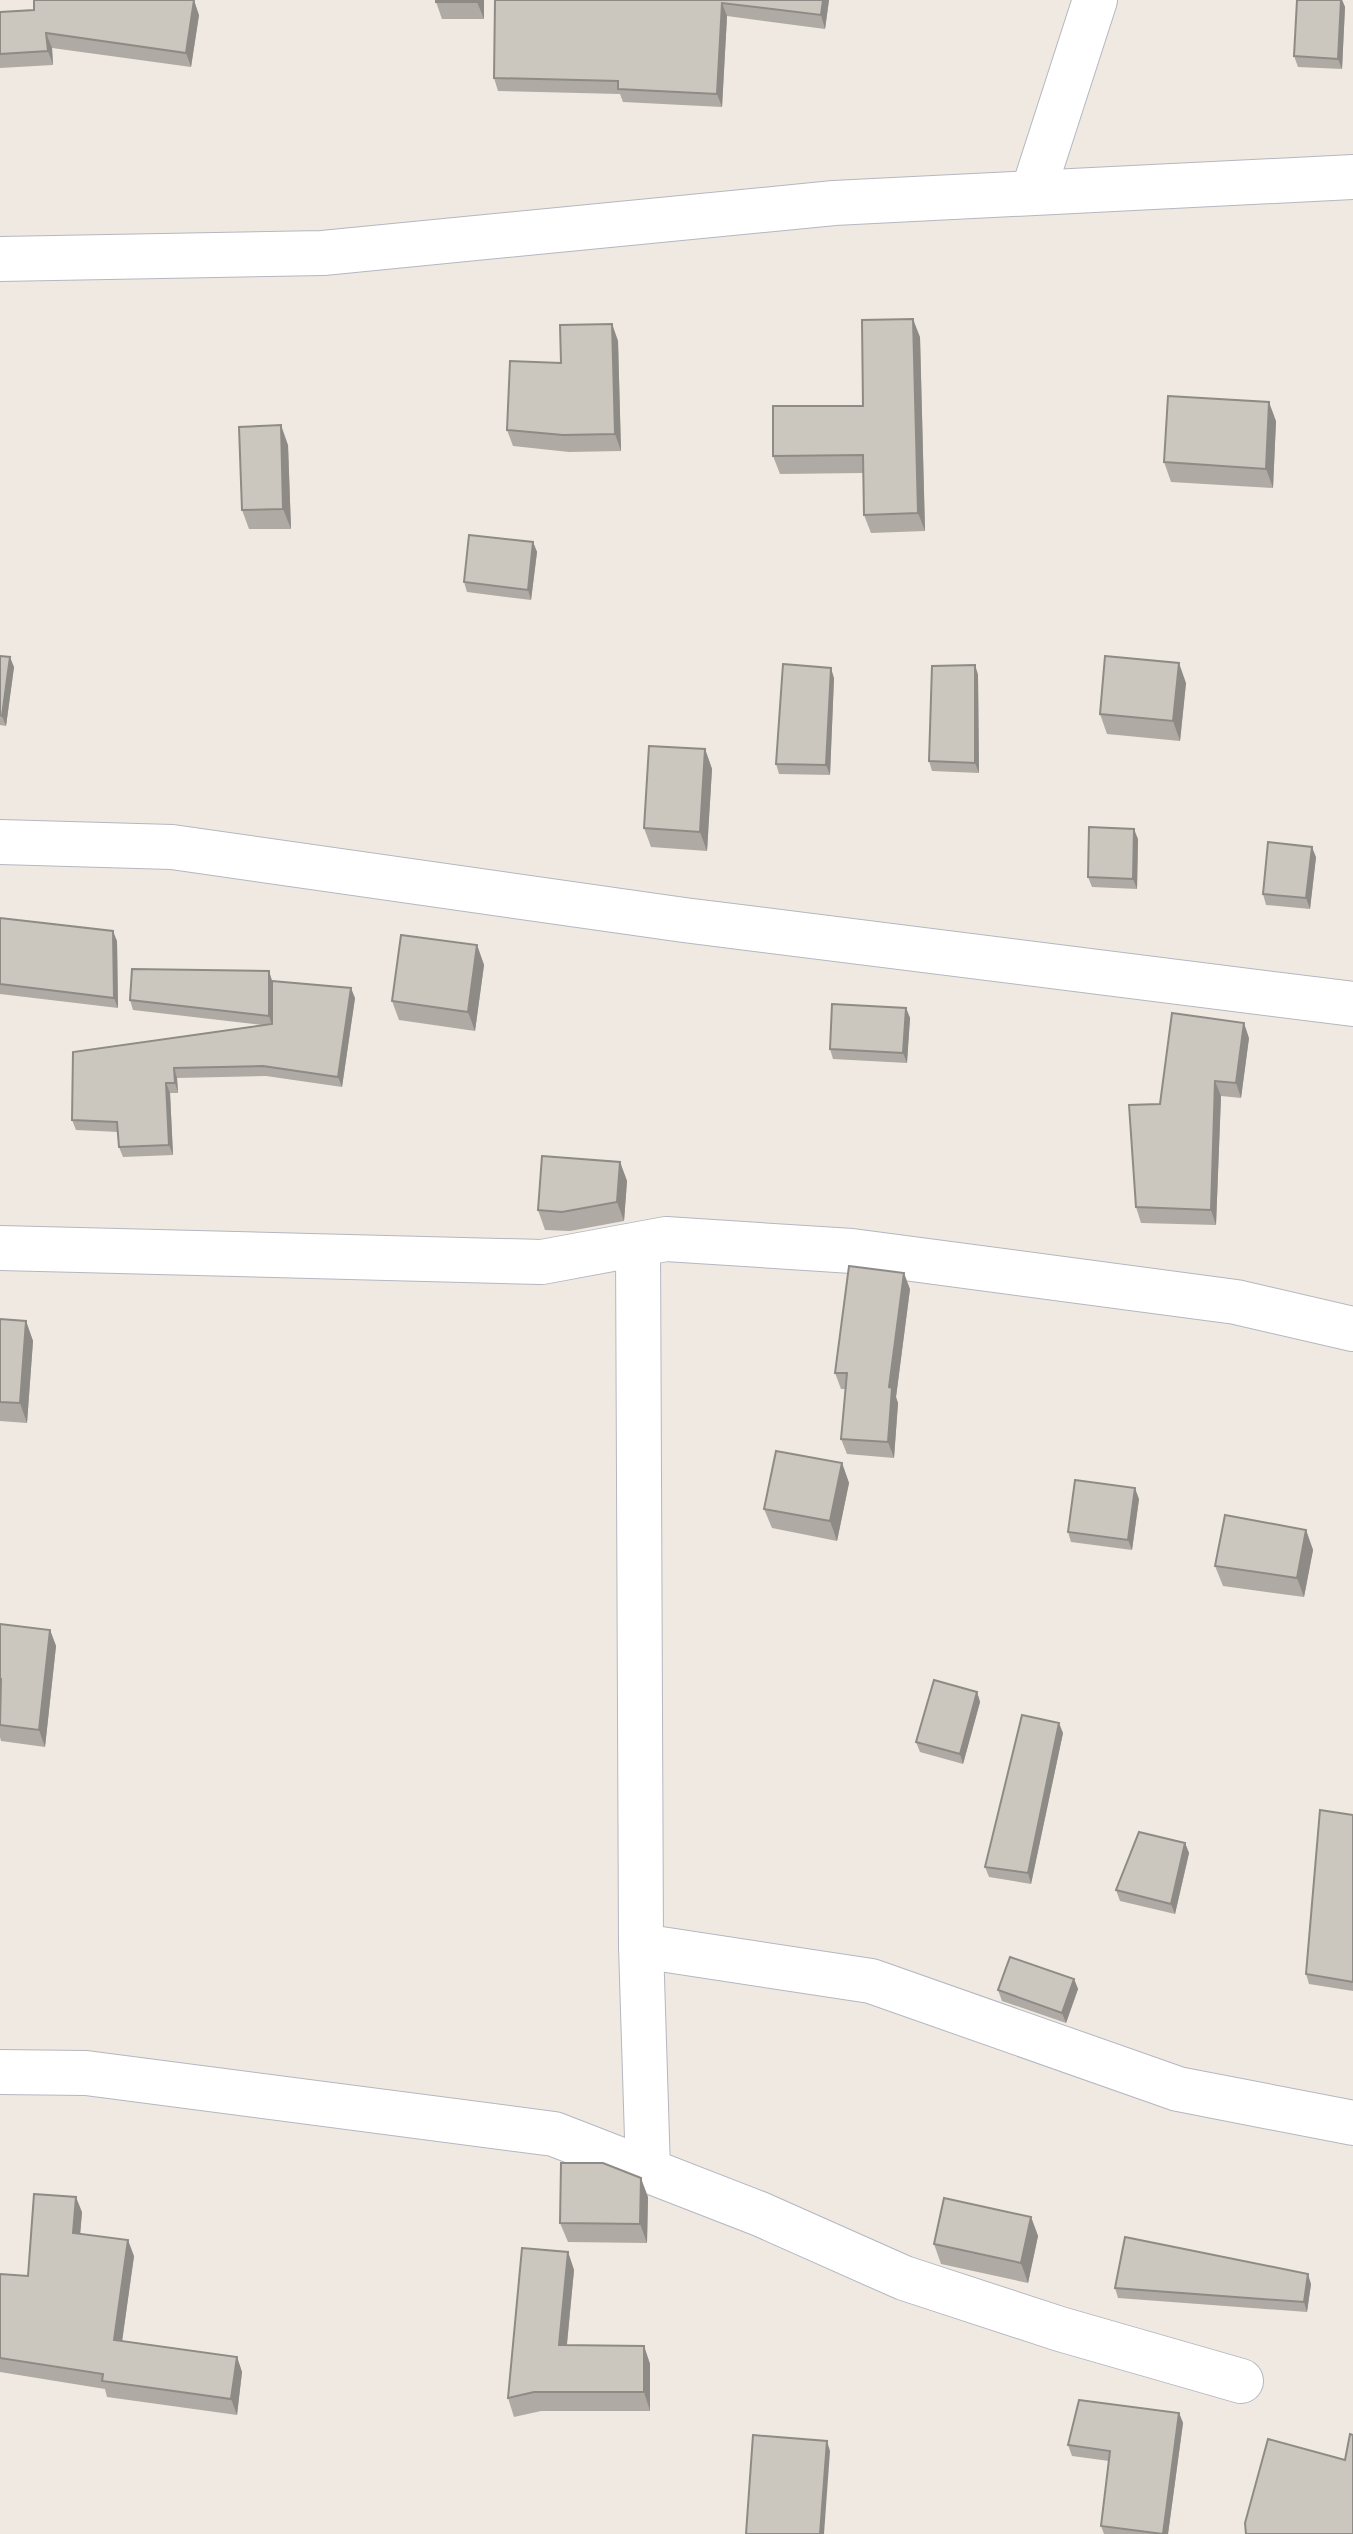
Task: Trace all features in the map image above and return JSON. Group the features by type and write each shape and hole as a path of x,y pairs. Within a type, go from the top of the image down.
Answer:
{"street":[{"path":"1033,192 1095,0"},
{"path":"0,259 323,253 834,203 1353,177"},
{"path":"0,842 172,847 684,920 1353,1004"},
{"path":"0,1248 542,1262 666,1239 852,1251 1236,1302 1353,1329"},
{"path":"638,1245 641,1946 648,2170"},
{"path":"641,1946 871,1981 1178,2089 1353,2123"},
{"path":"0,2072 86,2073 554,2134 760,2214 904,2278 1060,2329 1241,2381"}],"building":[{"path":"34,0 194,0 186,53 46,33 48,51 0,54 0,12 34,10"},
{"path":"477,0 477,2 436,2"},
{"path":"495,0 823,0 821,15 722,3 717,94 618,89 618,81 494,78"},
{"path":"1297,0 1341,0 1338,59 1294,56"},
{"path":"913,319 918,513 864,515 863,455 773,456 773,406 863,406 862,320"},
{"path":"612,324 615,434 563,435 507,430 510,361 561,363 560,325"},
{"path":"1168,396 1269,402 1266,469 1164,462"},
{"path":"281,425 283,509 242,510 239,427"},
{"path":"469,535 533,542 528,590 464,582"},
{"path":"0,656 10,657 2,716 0,715"},
{"path":"1105,656 1179,663 1173,721 1100,714"},
{"path":"783,664 831,668 826,765 776,764"},
{"path":"975,665 975,763 929,761 932,666"},
{"path":"649,746 705,749 700,832 644,828"},
{"path":"1089,827 1134,829 1133,879 1088,877"},
{"path":"1268,842 1312,847 1306,898 1263,894"},
{"path":"0,918 113,931 114,998 0,984"},
{"path":"401,935 477,945 468,1012 392,1001"},
{"path":"132,969 269,971 269,1016 130,1000"},
{"path":"272,981 351,988 338,1077 263,1066 174,1068 175,1083 166,1083 169,1145 119,1147 117,1122 72,1120 73,1052 272,1024"},
{"path":"832,1004 906,1008 903,1053 830,1049"},
{"path":"1172,1013 1244,1023 1236,1083 1215,1081 1211,1210 1136,1207 1129,1105 1160,1104"},
{"path":"542,1156 620,1162 617,1202 562,1212 538,1210"},
{"path":"849,1266 904,1273 889,1387 892,1388 888,1442 841,1439 847,1373 835,1373"},
{"path":"0,1319 26,1321 20,1403 0,1402"},
{"path":"776,1451 842,1463 830,1521 764,1509"},
{"path":"1075,1480 1135,1488 1128,1540 1068,1532"},
{"path":"1225,1515 1306,1530 1297,1578 1215,1566"},
{"path":"0,1624 50,1630 39,1730 0,1725"},
{"path":"934,1680 977,1692 960,1754 916,1742"},
{"path":"1022,1715 1059,1723 1028,1873 985,1867"},
{"path":"1320,1810 1353,1815 1353,1982 1306,1974"},
{"path":"1139,1832 1185,1843 1171,1904 1116,1890"},
{"path":"1010,1957 1074,1979 1062,2013 998,1990"},
{"path":"561,2163 603,2163 641,2178 640,2224 560,2223"},
{"path":"34,2194 76,2197 73,2233 128,2240 114,2340 237,2357 231,2399 102,2381 103,2374 0,2358 0,2274 28,2276"},
{"path":"944,2198 1031,2217 1021,2263 934,2244"},
{"path":"1125,2237 1308,2274 1304,2302 1115,2288"},
{"path":"522,2248 568,2252 559,2345 644,2346 644,2392 534,2392 508,2398"},
{"path":"1079,2400 1179,2413 1163,2534 1101,2526 1110,2451 1068,2445"},
{"path":"1350,2434 1353,2435 1353,2534 1246,2534 1245,2523 1268,2439 1345,2460"},
{"path":"753,2435 827,2441 820,2534 746,2534"}]}
